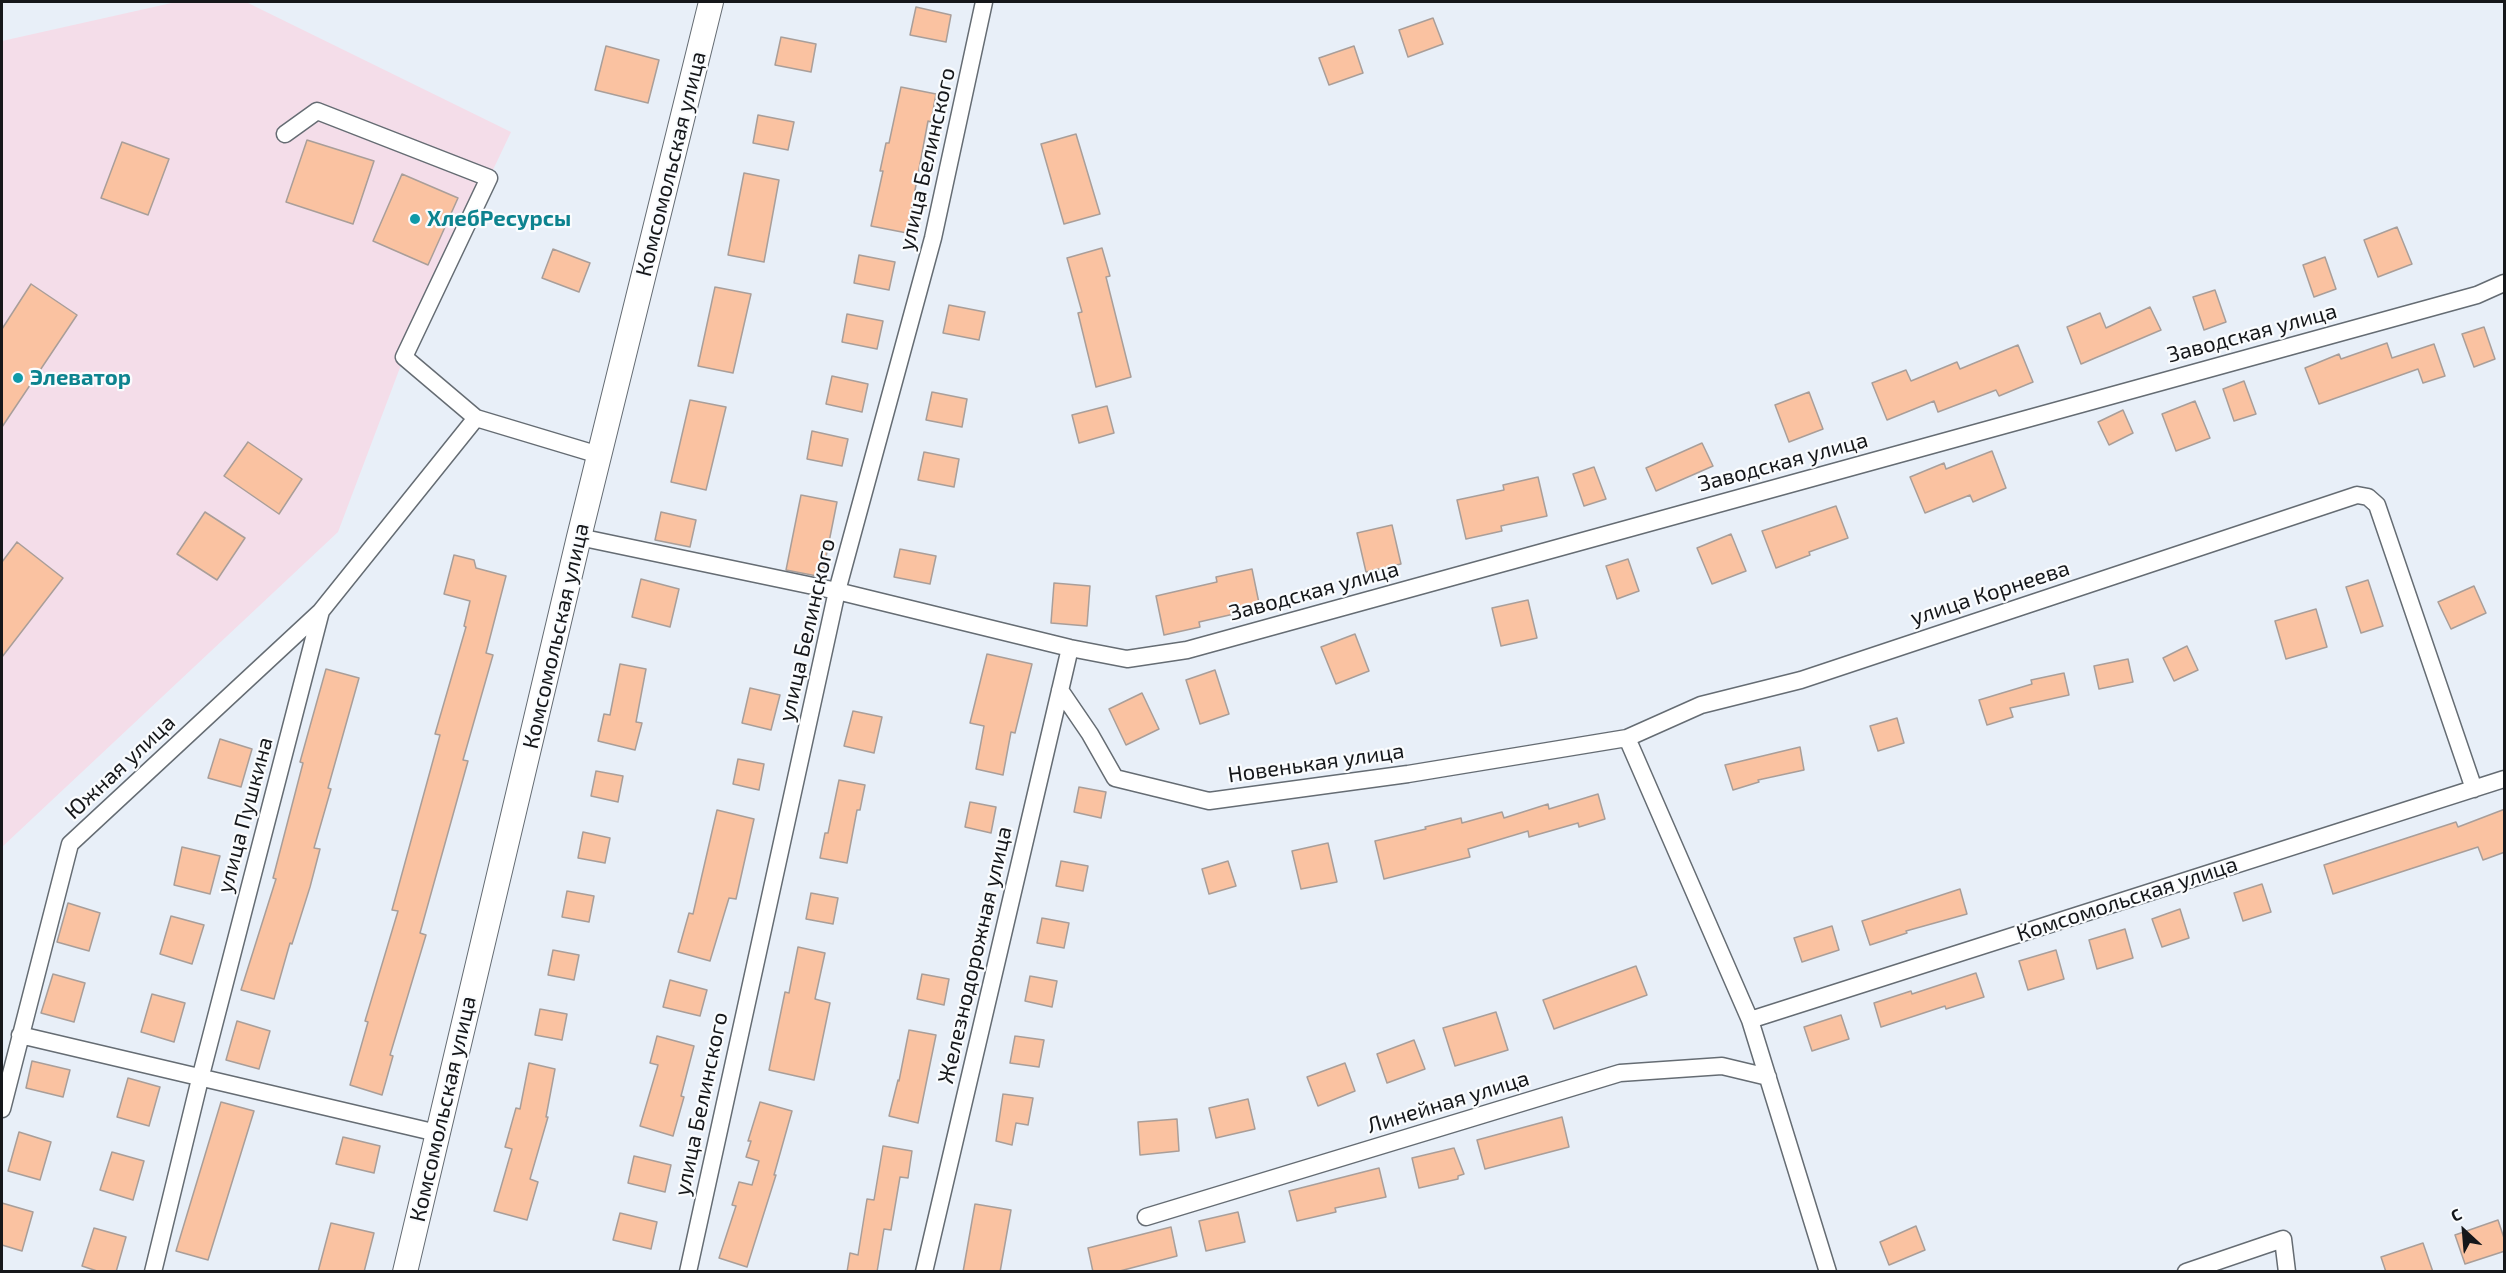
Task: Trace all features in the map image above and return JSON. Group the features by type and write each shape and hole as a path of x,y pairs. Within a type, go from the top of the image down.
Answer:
{"street":[{"name":"Комсомольская улица","path":"405,1272 579,537 711,2"},
{"name":"улица Белинского","path":"688,1272 837,591 933,238 984,2"},
{"path":"285,134 317,111 489,178 404,357 476,418 599,455"},
{"name":"Заводская улица","path":"579,537 837,591 1070,648 1127,659 1187,650 2477,295 2505,283"},
{"name":"улица Пушкина","path":"153,1272 200,1079 321,611 476,418"},
{"name":"улица Корнеева","path":"1627,738 1701,705 1800,680 2356,495 2368,497 2377,505 2474,789"},
{"name":"Южная улица","path":"2,1109 70,844 321,611"},
{"name":"Железнодорожная улица","path":"924,1272 1070,648"},
{"name":"Новенькая улица","path":"1060,690 1090,734 1115,778 1209,801 1408,774 1627,738"},
{"path":"1627,738 1750,1020 1828,1272"},
{"name":"Комсомольская улица","path":"1750,1020 2505,778"},
{"path":"20,1035 437,1133"},
{"name":"Линейная улица","path":"1146,1217 1620,1072 1722,1066 1768,1077"},
{"path":"2186,1272 2283,1239 2287,1272"},
{"path":"411,1240 414,1272"}],"shaded area":[{"path":"176,2 246,2 511,132 404,357 338,532 2,847 2,41"}],"building":[{"path":"916,7 951,15 946,42 910,35"},
{"path":"1433,18 1443,44 1408,57 1399,30"},
{"path":"781,37 816,44 811,72 775,65"},
{"path":"606,46 659,60 648,103 595,90"},
{"path":"1354,46 1363,73 1329,85 1319,58"},
{"path":"901,87 936,94 931,122 928,121 907,233 871,226 883,171 880,171 886,143 889,143"},
{"path":"758,115 794,122 788,150 753,143"},
{"path":"1076,134 1100,214 1064,224 1041,144"},
{"path":"307,140 374,161 353,224 286,202"},
{"path":"122,142 169,159 148,215 101,198"},
{"path":"744,173 779,180 764,262 728,255"},
{"name":"ХлебРесурсы","path":"402,174 458,198 428,265 373,241"},
{"path":"2397,227 2412,264 2378,277 2364,240"},
{"path":"1102,248 1110,276 1106,277 1131,377 1096,387 1078,313 1082,312 1067,258"},
{"path":"553,249 590,263 579,292 542,278"},
{"path":"859,255 895,262 889,290 854,283"},
{"path":"2325,257 2336,289 2314,297 2303,265"},
{"name":"Элеватор","path":"31,284 77,315 2,427 2,329"},
{"path":"715,287 751,294 733,373 698,366"},
{"path":"2215,290 2226,322 2204,330 2193,297"},
{"path":"949,305 985,312 979,340 943,333"},
{"path":"2150,307 2161,330 2081,364 2067,327 2100,313 2106,328"},
{"path":"847,314 883,321 877,349 842,342"},
{"path":"2484,327 2495,359 2474,367 2462,334"},
{"path":"2387,343 2392,358 2434,344 2445,376 2423,383 2418,369 2319,404 2305,368 2339,354 2341,359"},
{"path":"2018,345 2033,382 1999,396 1996,390 1938,412 1934,401 1887,420 1872,383 1906,370 1911,381 1957,362 1960,369"},
{"path":"832,376 868,384 862,412 826,404"},
{"path":"2244,381 2256,414 2234,421 2223,389"},
{"path":"932,392 967,399 962,427 926,420"},
{"path":"1809,392 1823,429 1789,442 1775,405"},
{"path":"690,400 726,407 706,490 671,482"},
{"path":"2195,401 2210,438 2176,451 2162,414"},
{"path":"1107,406 1114,433 1079,443 1072,415"},
{"path":"2123,410 2133,433 2109,445 2098,422"},
{"path":"812,431 848,439 842,466 807,459"},
{"path":"248,442 302,479 279,514 224,476"},
{"path":"1702,443 1713,466 1656,491 1646,468"},
{"path":"1992,451 2006,488 1973,502 1970,495 1925,513 1910,477 1944,463 1946,469"},
{"path":"924,452 959,459 954,487 918,480"},
{"path":"1594,467 1606,499 1584,506 1573,474"},
{"path":"1538,477 1547,516 1501,526 1502,531 1466,539 1457,500 1504,490 1503,485"},
{"path":"801,495 837,502 822,577 786,570"},
{"path":"1836,506 1848,538 1809,552 1810,555 1776,568 1762,531"},
{"path":"205,512 245,538 217,580 177,554"},
{"path":"661,512 696,520 690,547 655,540"},
{"path":"1392,525 1401,564 1366,572 1357,533"},
{"path":"1731,534 1746,571 1712,584 1697,548"},
{"path":"17,542 63,578 2,657 2,562"},
{"path":"900,549 936,556 930,584 894,577"},
{"path":"454,555 474,560 476,568 506,576 486,653 493,655 463,760 468,761 420,933 426,935 390,1055 393,1056 382,1095 350,1085 368,1022 365,1021 398,911 392,910 440,735 435,734 466,627 464,626 470,601 444,594"},
{"path":"1628,559 1639,591 1617,599 1606,566"},
{"path":"1252,569 1260,608 1199,622 1200,627 1164,635 1156,596 1217,582 1216,577"},
{"path":"641,579 679,589 670,627 632,617"},
{"path":"2368,580 2383,626 2361,633 2346,587"},
{"path":"1054,583 1090,586 1087,626 1051,623"},
{"path":"2474,586 2486,613 2451,629 2438,602"},
{"path":"1528,600 1537,638 1501,646 1492,608"},
{"path":"2316,609 2327,647 2286,659 2275,621"},
{"path":"1355,634 1369,671 1336,684 1321,647"},
{"path":"2187,646 2198,670 2174,681 2163,658"},
{"path":"987,654 1032,664 1015,733 1011,732 1003,775 976,769 984,726 970,723"},
{"path":"2128,659 2133,682 2099,689 2094,666"},
{"path":"620,664 646,669 636,722 642,723 635,750 598,741 604,714 610,715"},
{"path":"326,669 359,678 328,788 331,789 314,848 320,849 310,887 292,944 290,943 274,999 241,990 276,879 273,878 303,763 300,762"},
{"path":"1215,670 1229,714 1200,724 1186,680"},
{"path":"2064,673 2069,695 2010,708 2013,717 1987,725 1979,700 2032,684 2031,680"},
{"path":"750,688 780,695 771,730 742,723"},
{"path":"1142,693 1159,729 1126,745 1109,709"},
{"path":"853,711 882,717 874,753 844,746"},
{"path":"1897,718 1904,743 1878,751 1870,726"},
{"path":"220,739 252,749 241,787 208,778"},
{"path":"1800,747 1804,770 1758,780 1759,782 1733,790 1725,765"},
{"path":"738,759 764,764 759,790 733,784"},
{"path":"596,771 623,776 618,802 591,796"},
{"path":"839,780 865,785 860,810 857,810 847,863 820,858 825,833 828,833"},
{"path":"1079,787 1106,792 1101,818 1074,812"},
{"path":"1598,794 1605,819 1579,827 1578,823 1529,837 1528,831 1468,849 1470,857 1384,879 1375,841 1461,818 1462,823 1502,812 1504,818 1548,804 1549,809"},
{"path":"970,802 996,807 991,833 965,827"},
{"path":"2505,809 2505,852 2483,860 2478,847 2333,894 2324,865 2456,822 2458,827"},
{"path":"717,810 754,819 736,899 729,898 710,961 678,952 689,913 693,914"},
{"path":"583,832 610,838 605,863 578,858"},
{"path":"1328,843 1337,882 1301,889 1292,851"},
{"path":"182,847 220,856 210,894 174,885"},
{"path":"1061,861 1088,866 1083,891 1056,886"},
{"path":"1228,861 1236,886 1209,894 1202,869"},
{"path":"2262,884 2271,912 2243,921 2234,893"},
{"path":"1960,889 1967,914 1906,931 1907,933 1870,945 1862,921"},
{"path":"567,891 594,896 589,922 562,917"},
{"path":"811,893 838,898 833,924 806,919"},
{"path":"68,903 100,913 89,951 57,942"},
{"path":"2180,909 2189,938 2162,947 2152,919"},
{"path":"171,916 204,925 192,964 160,954"},
{"path":"1042,918 1069,923 1064,948 1037,943"},
{"path":"1832,926 1839,950 1802,962 1794,938"},
{"path":"2125,929 2133,958 2097,969 2089,940"},
{"path":"798,947 825,953 815,999 830,1003 814,1080 769,1070 785,992 789,993"},
{"path":"553,950 579,955 574,980 548,975"},
{"path":"2056,950 2064,979 2028,990 2019,961"},
{"path":"1636,966 1647,995 1554,1029 1543,1000"},
{"path":"1976,973 1984,997 1946,1009 1945,1006 1881,1027 1874,1003 1911,991 1912,994"},
{"path":"53,974 85,983 74,1022 41,1013"},
{"path":"922,974 949,979 944,1005 917,999"},
{"path":"1030,976 1057,981 1052,1007 1025,1001"},
{"path":"670,980 707,990 700,1016 663,1007"},
{"path":"152,994 185,1003 174,1042 141,1032"},
{"path":"540,1009 567,1014 562,1040 535,1035"},
{"path":"1496,1012 1508,1050 1455,1066 1443,1028"},
{"path":"1841,1015 1849,1039 1812,1051 1804,1027"},
{"path":"237,1021 270,1031 259,1069 226,1060"},
{"path":"909,1030 936,1035 918,1123 889,1116 899,1081"},
{"path":"657,1036 694,1046 681,1096 684,1097 673,1136 640,1126 658,1065 650,1063"},
{"path":"1015,1036 1044,1040 1039,1067 1010,1063"},
{"path":"1414,1040 1425,1069 1387,1083 1377,1054"},
{"path":"32,1061 70,1070 63,1097 26,1088"},
{"path":"529,1063 555,1069 546,1117 548,1117 530,1179 538,1182 527,1220 494,1211 512,1149 505,1147 516,1108 520,1109"},
{"path":"1345,1063 1355,1091 1318,1106 1307,1077"},
{"path":"128,1078 160,1087 149,1126 117,1117"},
{"path":"1003,1094 1033,1098 1028,1125 1016,1123 1012,1145 996,1141"},
{"path":"1248,1099 1255,1129 1216,1138 1209,1108"},
{"path":"221,1102 254,1111 208,1260 176,1251"},
{"path":"760,1102 792,1111 774,1175 776,1175 747,1267 719,1258 736,1206 732,1205 739,1182 752,1185 759,1161 746,1157 751,1141 748,1141"},
{"path":"1562,1117 1569,1147 1485,1169 1477,1140"},
{"path":"1177,1119 1179,1151 1140,1155 1138,1122"},
{"path":"19,1132 51,1142 40,1180 8,1171"},
{"path":"343,1137 380,1146 374,1173 336,1164"},
{"path":"883,1146 912,1151 908,1178 900,1177 891,1230 884,1229 877,1272 847,1272 850,1253 858,1255 867,1199 874,1200"},
{"path":"1454,1148 1464,1174 1458,1176 1458,1179 1419,1188 1412,1158"},
{"path":"112,1152 144,1161 133,1200 100,1190"},
{"path":"634,1156 671,1165 665,1192 628,1183"},
{"path":"1379,1168 1386,1197 1335,1208 1336,1212 1297,1221 1289,1191"},
{"path":"2,1203 33,1212 22,1251 2,1245"},
{"path":"975,1204 1011,1210 1000,1272 963,1272"},
{"path":"1238,1212 1245,1242 1206,1251 1199,1221"},
{"path":"620,1213 657,1222 651,1249 613,1240"},
{"path":"2498,1220 2505,1241 2505,1251 2465,1264 2455,1235"},
{"path":"331,1223 374,1233 364,1272 318,1272"},
{"path":"1916,1226 1925,1250 1889,1265 1880,1242"},
{"path":"1171,1227 1177,1256 1116,1272 1093,1272 1088,1248"},
{"path":"94,1228 126,1237 116,1272 100,1272 82,1266"},
{"path":"2423,1243 2433,1272 2386,1272 2381,1257"}],"place":[{"name":"ХлебРесурсы","path":"415,219"},
{"name":"Элеватор","path":"18,378"}]}
